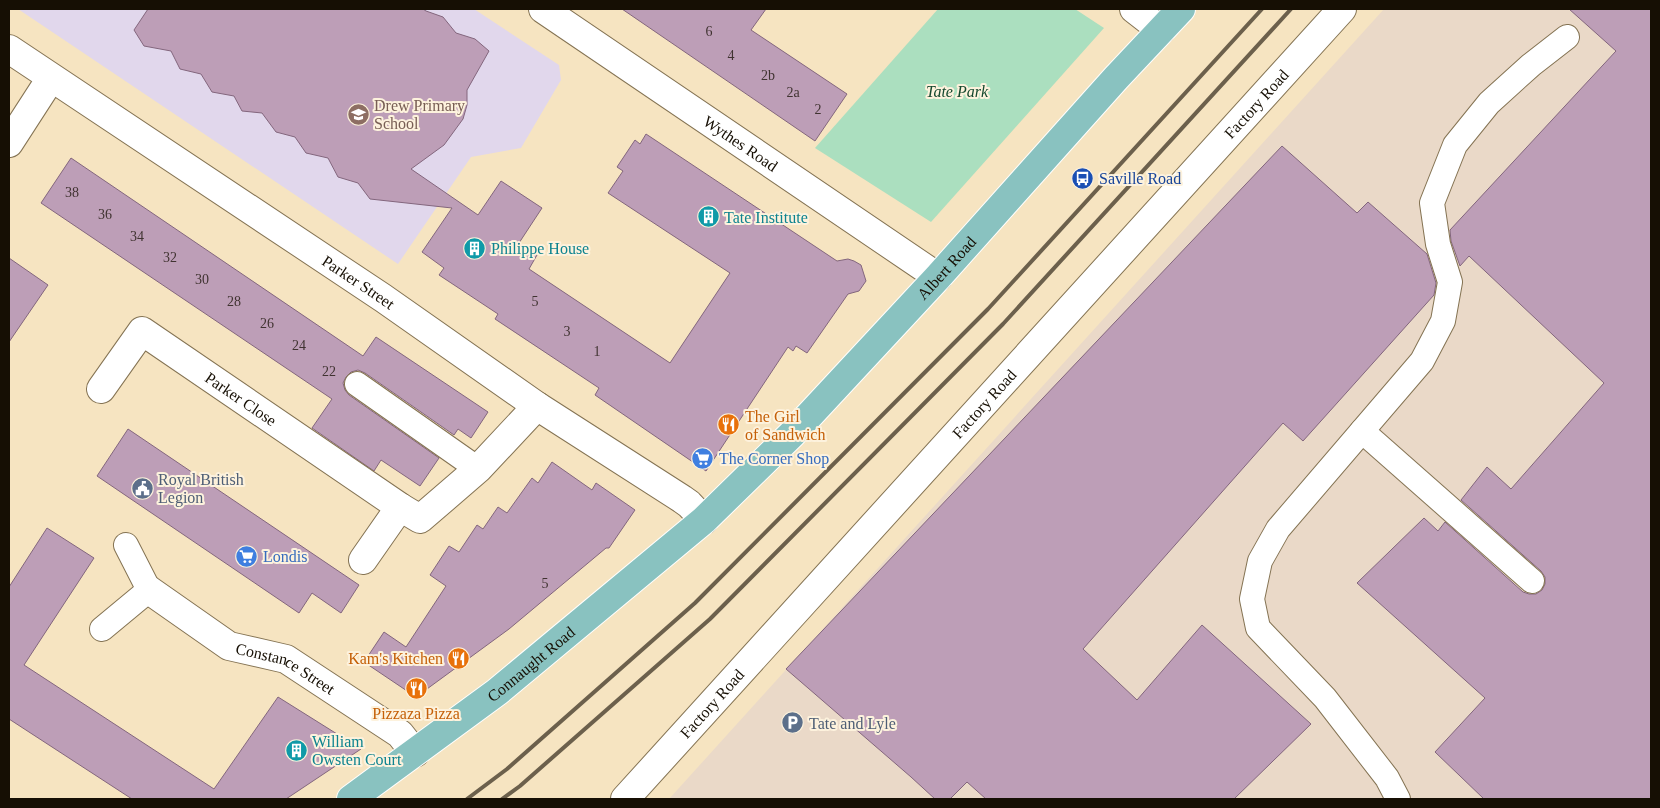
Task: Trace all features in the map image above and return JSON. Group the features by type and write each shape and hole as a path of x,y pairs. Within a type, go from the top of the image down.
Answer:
{"main road":[{"name":"Albert Road","path":"704,520 792,434 938,277 1181,9"},
{"name":"Connaught Road","path":"351,799 497,692 704,520"}],"street":[{"name":"Wythes Road","path":"544,9 938,277"},
{"path":"1134,9 1162,30"},
{"name":"Factory Road","path":"631,797 1342,9"},
{"name":"Parker Street","path":"9,49 383,298 537,406 689,504 704,520"},
{"path":"9,143 51,78"},
{"name":"Parker Close","path":"101,389 142,331 420,519 478,470 537,406"},
{"path":"363,560 400,507"},
{"name":"Constance Street","path":"149,590 229,646 286,658 400,734 415,753"}],"lane":[{"path":"1398,799 1387,778 1325,698 1258,628 1252,599 1260,561 1278,529 1422,361 1443,321 1450,282 1438,244 1432,203 1455,146 1489,103 1531,65 1567,37"},
{"path":"357,384 478,470"},
{"path":"1362,431 1532,581"},
{"path":"102,629 149,590 126,545"}],"shaded area":[{"name":"Drew Primary School","path":"18,9 474,9 559,65 561,80 521,148 471,157 398,264"},
{"path":"1384,9 1651,9 1651,799 669,799"}],"green space":[{"name":"Tate Park","path":"938,9 1075,9 1104,28 931,222 815,148"}],"building":[{"path":"148,9 423,9 443,17 456,33 475,39 489,51 467,90 467,105 463,119 444,145 411,169 478,215 501,181 542,208 519,243 537,255 529,269 670,363 730,273 608,193 623,171 617,167 635,140 640,144 646,134 837,261 848,259 861,265 866,281 859,291 848,294 807,353 796,346 793,351 788,347 706,471 595,395 599,388 495,319 498,314 439,275 444,268 422,252 452,208 370,199 358,183 338,177 328,158 306,153 295,137 276,132 262,113 242,111 234,96 212,92 201,74 180,69 171,51 144,46 134,30"},
{"path":"622,9 766,9 751,30 847,94 815,141"},
{"path":"1569,9 1651,9 1651,799 1484,799 1435,752 1485,698 1357,583 1424,518 1438,531 1445,522 1523,592 1536,594 1542,590 1545,584 1545,577 1541,571 1461,500 1487,467 1511,489 1604,383 1469,256 1460,266 1451,241 1450,230 1616,51"},
{"path":"1282,146 1357,213 1368,202 1427,254 1436,283 1434,295 1303,441 1283,423 1083,649 1137,700 1202,625 1311,724 1234,799 986,799 967,782 950,799 935,799 786,669"},
{"path":"71,158 363,356 376,337 488,412 471,438 458,429 454,435 365,373 358,370 351,372 343,383 349,395 439,458 420,486 381,460 374,471 312,428 332,399 41,203"},
{"path":"9,258 48,285 9,342"},
{"path":"128,429 359,585 341,613 312,593 299,613 97,476"},
{"path":"552,462 592,490 596,483 635,510 609,548 606,548 509,629 416,697 364,662 384,632 406,647 446,586 430,575 449,546 459,552 477,525 483,529 498,507 507,513 532,478 538,483"},
{"path":"47,528 94,558 24,665 214,789 278,697 361,749 286,799 132,799 9,719 9,587"}],"railway":[{"path":"467,799 507,769 695,603 988,309 1262,9"},
{"path":"502,799 520,786 710,619 1003,324 1291,9"}],"place":[{"name":"Drew Primary School","path":"358,114"},
{"name":"Saville Road","path":"1083,178"},
{"name":"Tate Institute","path":"708,217"},
{"name":"Philippe House","path":"475,248"},
{"name":"The Girl of Sandwich","path":"729,425"},
{"name":"The Corner Shop","path":"703,458"},
{"name":"Royal British Legion","path":"142,488"},
{"name":"Londis","path":"247,556"},
{"name":"Kam's Kitchen","path":"459,658"},
{"name":"Pizzaza Pizza","path":"416,689"},
{"name":"Tate and Lyle","path":"793,723"},
{"name":"William Owsten Court","path":"296,750"}]}
